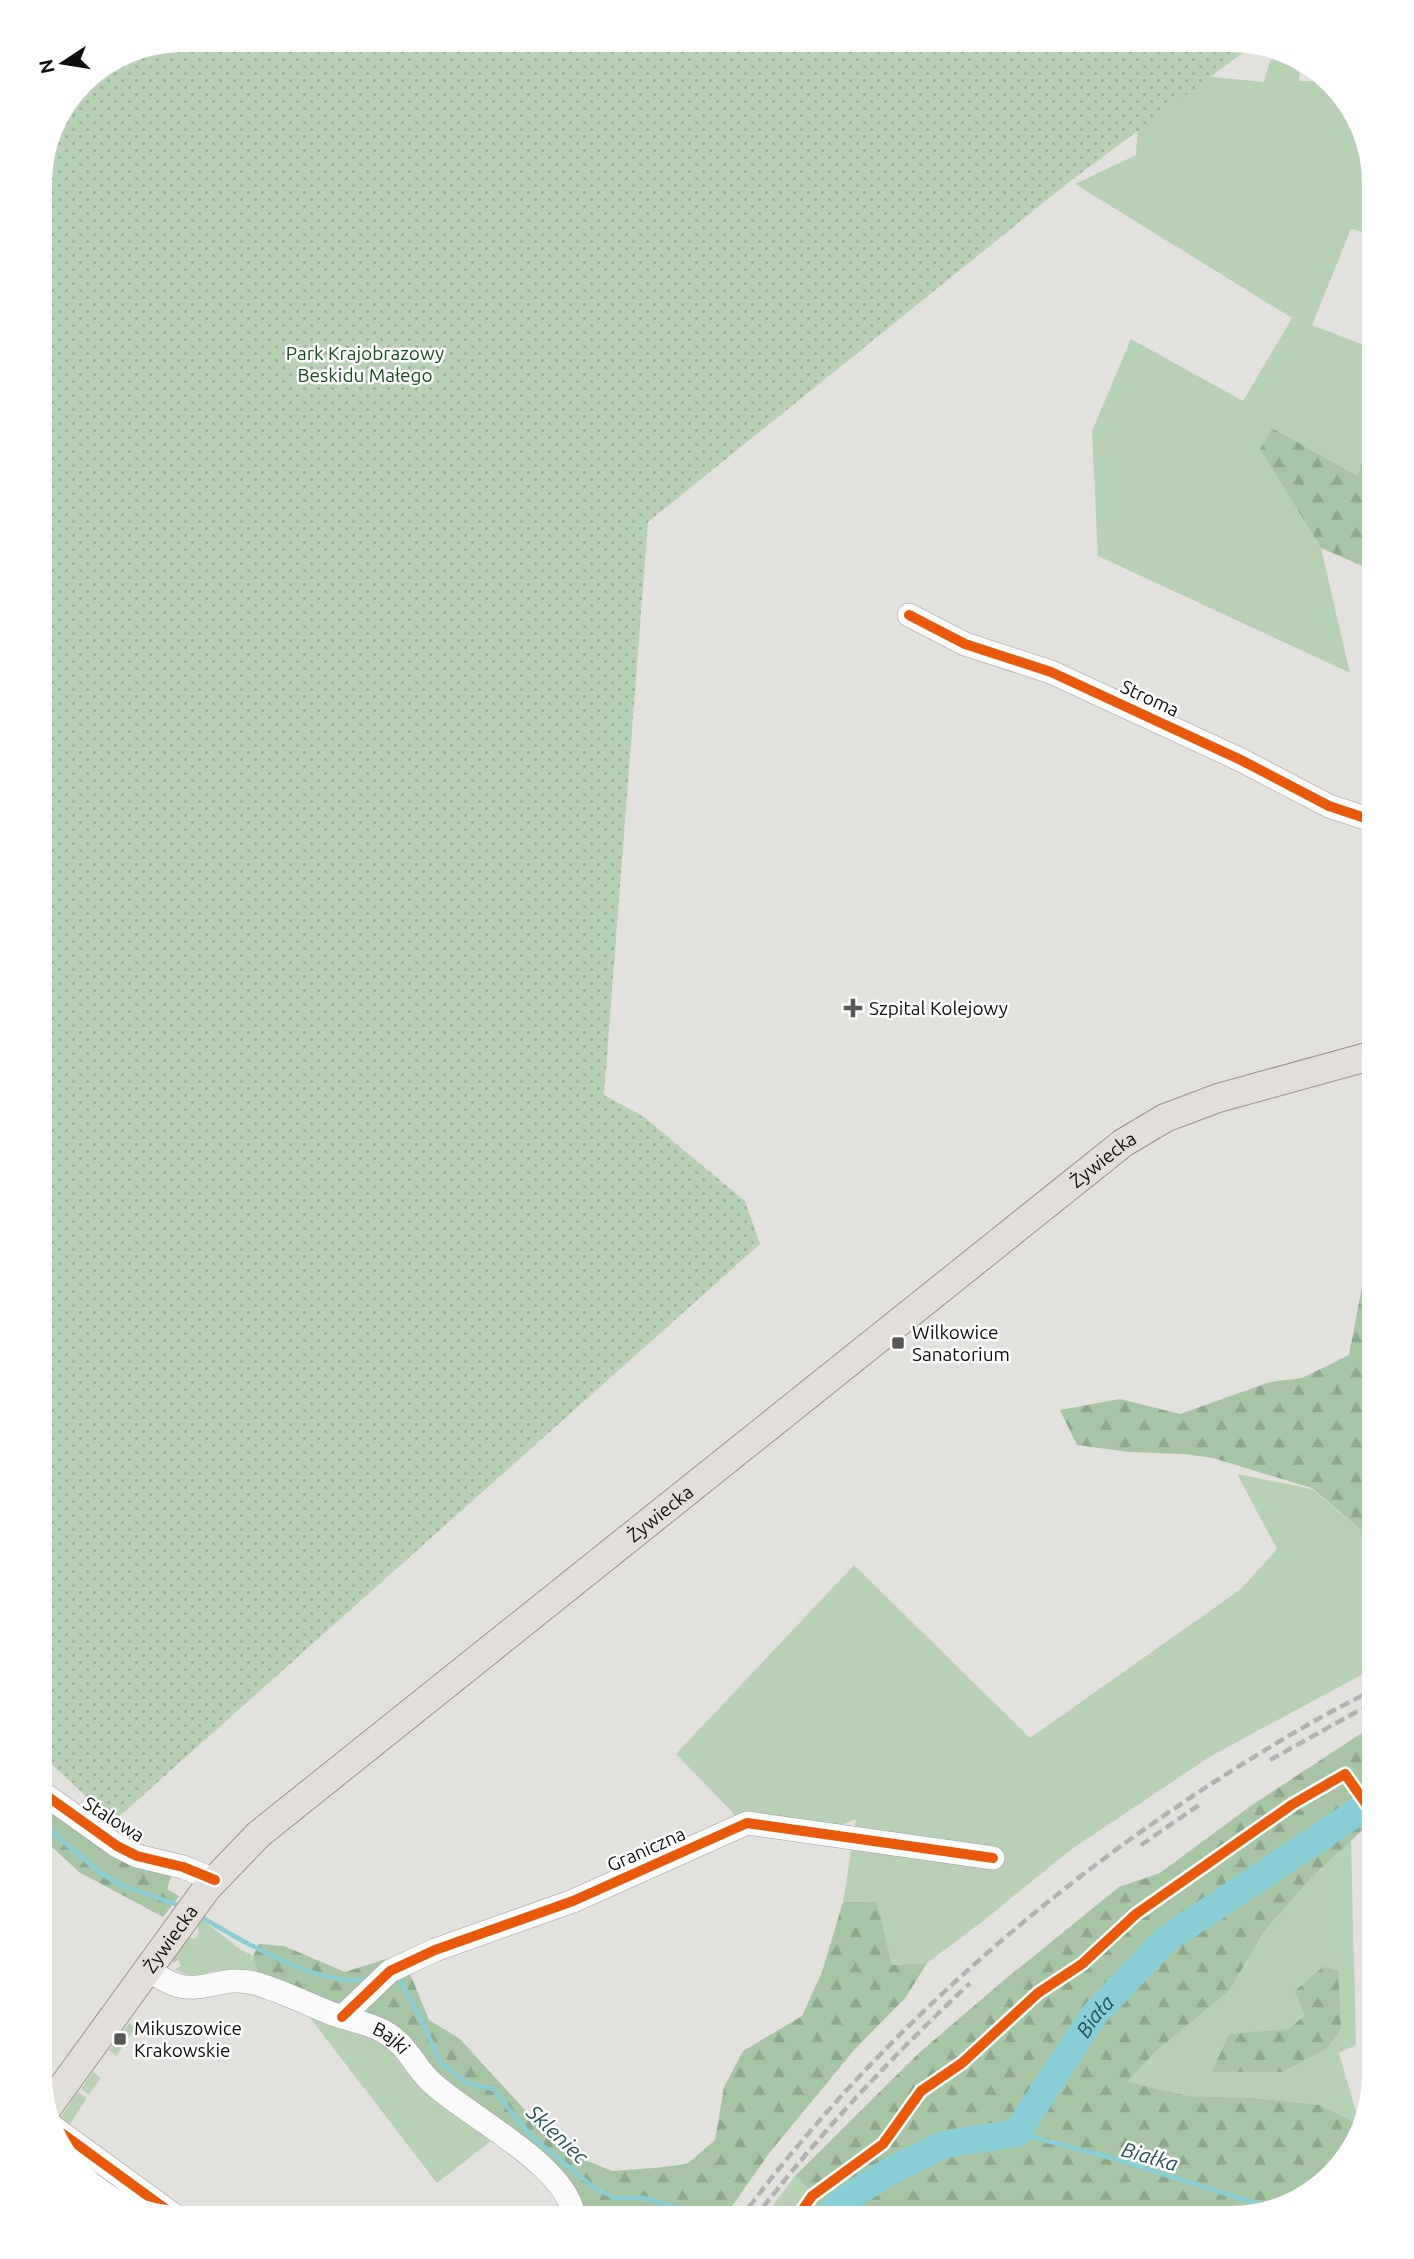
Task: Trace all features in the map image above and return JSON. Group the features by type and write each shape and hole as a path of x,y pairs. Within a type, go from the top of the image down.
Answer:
{"main road":[{"name":"Żywiecka","path":"55,2098 173,1932 209,1887 259,1834 1123,1143 1165,1118 1218,1098 1362,1058"}],"street":[{"name":"Stroma","path":"909,615 965,644 1051,672 1241,760 1329,806 1362,817"},
{"name":"Stalowa","path":"52,1800 117,1846 137,1856 184,1867 209,1887"},
{"name":"Graniczna","path":"342,2017 390,1971 435,1950 573,1901 747,1823 993,1858"},
{"name":"Bajki","path":"146,1968 167,1982 182,1987 235,1980 257,1983 376,2028 398,2041 432,2082 552,2175 571,2206"},
{"path":"69,2139 159,2204"}],"green space":[{"name":"Park Krajobrazowy Beskidu Małego","path":"175,53 1242,53 1069,182 648,522 604,1095 644,1117 745,1201 760,1244 113,1822 52,1764 53,175 62,133 75,111 84,98 98,98 98,84 118,70 141,59"},
{"path":"1273,59 1300,73 1299,81 1311,81 1329,97 1348,126 1359,158 1362,232 1351,229 1312,325 1362,344 1362,462 1358,476 1272,428 1260,449 1321,548 1350,673 1098,556 1092,431 1131,339 1243,401 1292,318 1075,184 1136,155 1142,70 1264,82"},
{"path":"1272,428 1358,476 1362,462 1362,566 1321,548 1260,449"},
{"path":"1362,1286 1362,1531 1312,1488 1213,1458 1077,1445 1060,1410 1120,1399 1180,1414 1270,1382 1302,1378 1349,1355"},
{"path":"1237,1474 1312,1489 1362,1531 1362,1674 1211,1756 1069,1851 927,1963 892,1965 877,1903 843,1902 856,1819 841,1825 736,1816 676,1754 854,1565 1030,1738 1241,1589 1277,1549"},
{"path":"1362,1733 1362,1830 1312,1877 1263,1933 1230,1990 1154,2053 1127,2082 1188,2096 1255,2098 1320,2105 1353,2122 1344,2141 1323,2168 1288,2193 1273,2200 1248,2205 809,2206 816,2196 795,2176 920,2052 1119,1887 1160,1873 1252,1805"},
{"path":"52,1803 172,1874 167,1889 179,1896 163,1917 79,1872 52,1847"},
{"path":"1351,1840 1356,2045 1339,2053 1356,2112 1353,2122 1319,2105 1255,2098 1188,2096 1126,2083 1154,2053 1230,1990 1263,1933 1312,1877"},
{"path":"843,1902 877,1902 892,1965 927,1963 906,1997 855,2049 770,2152 732,2206 572,2206 412,2051 258,1973 253,1956 259,1944 284,1946 345,1972 402,1954 429,2020 460,2039 535,2121 578,2157 612,2171 687,2164 715,2140 724,2087 743,2051 802,2016 822,1972"},
{"path":"200,1918 253,1956 258,1973 228,1970 192,1975 180,1973 175,1969 181,1966 178,1960 173,1963 173,1956 185,1933 193,1939 196,1938 199,1933 197,1922"},
{"path":"1323,1967 1338,1970 1341,2029 1326,2049 1282,2072 1212,2072 1229,2034 1289,2029 1305,2015 1295,1991"},
{"path":"301,2006 373,2031 496,2137 437,2183"},
{"path":"129,2023 136,2027 116,2056 109,2050"},
{"path":"93,2072 101,2078 89,2095 81,2089"},
{"path":"78,2092 87,2098 66,2130 59,2119"},
{"path":"795,2176 817,2196 809,2206 773,2206"}],"waterway":[{"name":"Biała","path":"838,2206 890,2171 945,2144 1017,2133 1093,2016 1165,1940 1362,1809"},
{"name":"Skleniec","path":"52,1831 99,1872 121,1885 181,1906"},
{"name":"Skleniec","path":"198,1915 258,1949 306,1970 351,1980 370,1978"},
{"name":"Skleniec","path":"399,1979 440,2062 467,2083 493,2089 531,2136 593,2187 615,2198 644,2198 671,2206"},
{"name":"Białka","path":"1017,2133 1112,2158 1257,2204"}],"railway":[{"path":"750,2206 844,2093 901,2033 1023,1922 1154,1822 1278,1742 1362,1696"},
{"path":"1270,1760 1362,1709"},
{"path":"1141,1845 1199,1805"},
{"path":"764,2206 857,2096 970,1983"}],"cycle path":[{"path":"909,615 965,644 1051,672 1241,760 1329,806 1362,817"},
{"path":"805,2206 812,2196 883,2144 921,2091 962,2063 1038,1993 1082,1964 1136,1914 1293,1804 1345,1774 1362,1798"},
{"path":"52,1800 117,1846 137,1856 183,1867 215,1880"},
{"path":"342,2017 390,1971 435,1950 573,1901 747,1823 993,1858"},
{"path":"69,2139 159,2204"}],"place":[{"name":"Szpital Kolejowy","path":"853,1008"},
{"name":"Wilkowice Sanatorium","path":"898,1343"},
{"name":"Mikuszowice Krakowskie","path":"120,2039"}]}
